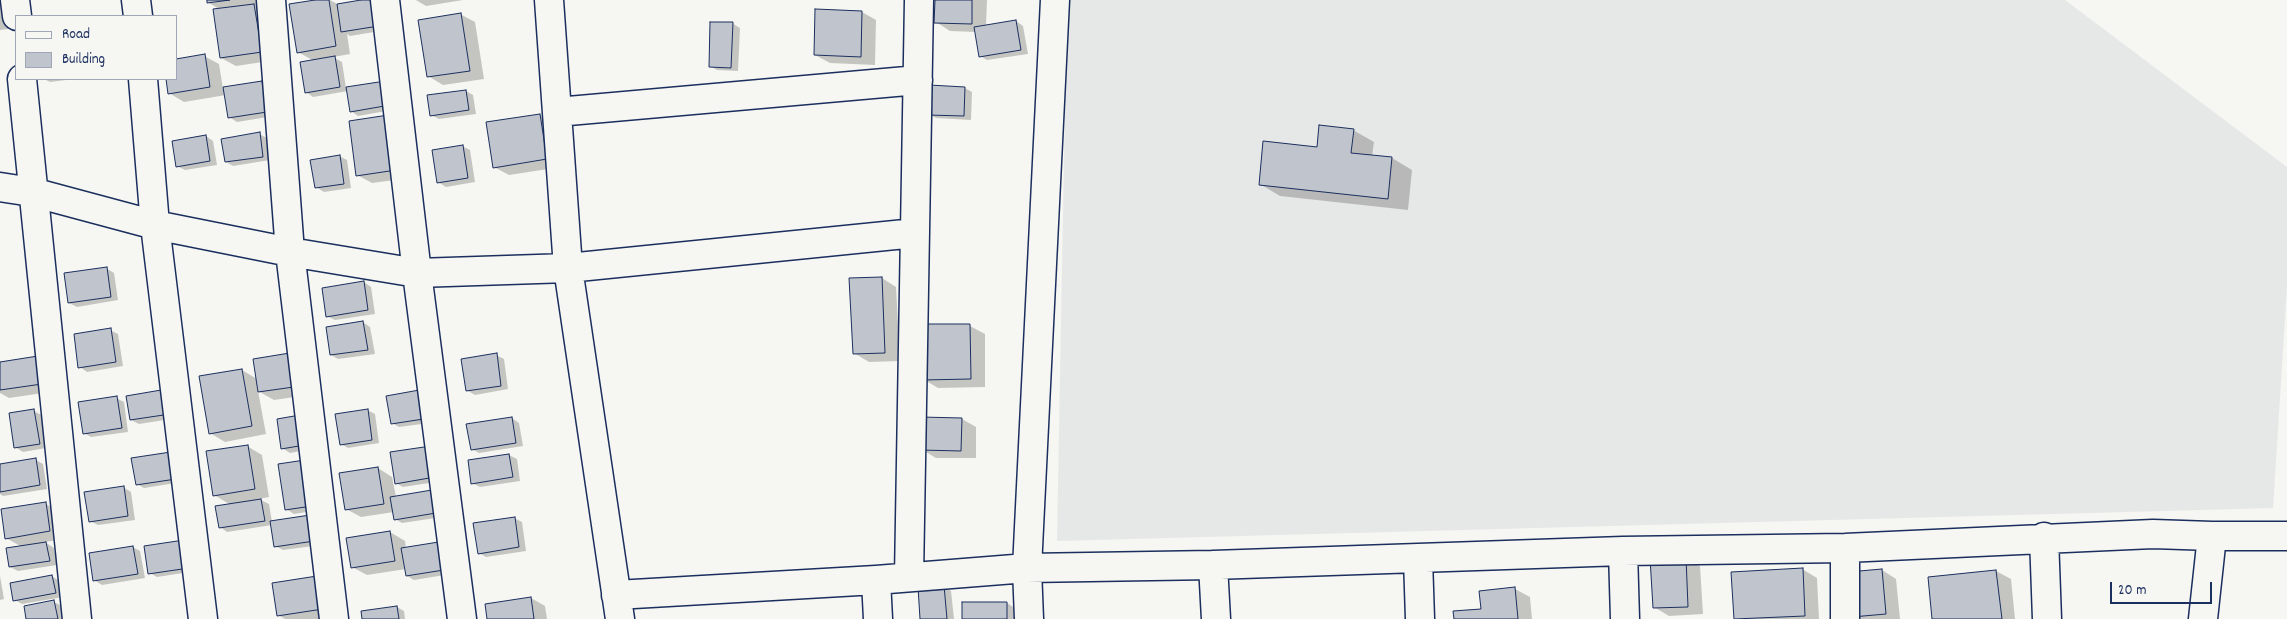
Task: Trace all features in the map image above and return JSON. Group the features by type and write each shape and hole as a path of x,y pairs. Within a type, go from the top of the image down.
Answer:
{"street":[{"path":"15,0 17,15"},
{"path":"136,0 138,15"},
{"path":"271,0 290,252 334,619"},
{"path":"385,0 417,273 462,619"},
{"path":"549,0 568,268 618,607 876,580 1027,568 1213,565 1623,551 1845,548 2044,537 2153,534 2287,536"},
{"path":"909,577 920,0"},
{"path":"1029,619 1027,568 1055,0"},
{"path":"22,80 77,619"},
{"path":"143,80 155,225 203,619"},
{"path":"557,112 918,80"},
{"path":"0,187 32,192 155,225 290,252 417,273 568,268 916,233"},
{"path":"2204,619 2212,536"},
{"path":"2044,537 2047,619"},
{"path":"1845,548 1845,619"},
{"path":"1623,551 1625,619"},
{"path":"1418,559 1420,619"},
{"path":"1213,565 1216,619"},
{"path":"876,580 878,619"}],"shaded area":[{"path":"1067,0 2065,0 2287,167 2287,287 2273,508 1057,541"}],"building":[{"path":"207,0 230,0 207,3"},
{"path":"329,0 336,46 297,53 289,4"},
{"path":"361,0 381,0 385,25 341,32 337,4"},
{"path":"935,0 972,0 972,24 934,23"},
{"path":"254,4 262,52 220,58 213,9"},
{"path":"815,9 862,11 861,57 814,55"},
{"path":"461,13 470,71 427,77 418,20"},
{"path":"1016,20 1021,50 979,57 974,27"},
{"path":"710,22 733,22 731,68 709,67"},
{"path":"205,54 210,87 168,94 166,80 178,80 178,59"},
{"path":"335,56 340,87 305,93 300,62"},
{"path":"392,80 396,104 350,112 346,87"},
{"path":"262,81 267,112 228,118 223,87"},
{"path":"929,85 965,87 964,116 927,115"},
{"path":"466,90 469,110 430,116 427,95"},
{"path":"395,114 403,169 356,176 349,121"},
{"path":"540,114 547,159 493,168 486,122"},
{"path":"1319,125 1354,129 1351,153 1392,157 1388,199 1259,185 1263,141 1317,147"},
{"path":"260,132 263,157 225,162 221,139"},
{"path":"206,135 210,161 176,167 172,141"},
{"path":"463,145 468,178 437,183 432,150"},
{"path":"340,155 344,184 315,188 310,160"},
{"path":"107,267 111,297 68,303 64,273"},
{"path":"882,277 885,353 853,354 849,278"},
{"path":"364,281 368,310 326,317 322,288"},
{"path":"363,321 368,350 330,355 326,327"},
{"path":"922,324 970,324 971,379 922,380"},
{"path":"111,328 116,362 78,368 74,334"},
{"path":"296,352 301,386 258,392 253,359"},
{"path":"497,353 501,386 466,391 461,359"},
{"path":"38,356 42,384 0,390 0,362"},
{"path":"242,369 252,426 209,434 199,376"},
{"path":"173,388 177,413 130,420 126,396"},
{"path":"425,389 430,418 391,424 386,396"},
{"path":"117,396 122,428 83,434 78,402"},
{"path":"34,409 40,444 14,448 9,413"},
{"path":"368,409 372,440 340,445 335,414"},
{"path":"300,415 305,445 281,449 277,419"},
{"path":"512,417 516,443 471,450 466,424"},
{"path":"920,417 962,418 961,451 920,450"},
{"path":"248,445 255,489 213,496 206,451"},
{"path":"431,446 435,477 395,484 390,452"},
{"path":"171,452 176,479 136,485 131,458"},
{"path":"509,454 513,477 471,484 468,460"},
{"path":"36,458 40,485 0,492 0,464"},
{"path":"305,460 312,506 285,510 278,464"},
{"path":"378,467 384,504 345,510 339,473"},
{"path":"124,486 128,516 89,522 84,492"},
{"path":"438,489 442,512 394,520 390,497"},
{"path":"261,499 265,521 219,528 215,506"},
{"path":"46,502 50,531 5,539 1,509"},
{"path":"317,514 321,540 274,547 270,521"},
{"path":"515,517 519,547 478,554 473,523"},
{"path":"390,531 395,561 351,568 346,538"},
{"path":"184,540 189,568 148,574 144,546"},
{"path":"445,541 450,569 406,576 401,548"},
{"path":"46,542 50,561 9,567 6,548"},
{"path":"133,546 138,574 93,581 89,553"},
{"path":"1686,557 1688,607 1653,608 1650,558"},
{"path":"1803,568 1805,616 1734,619 1731,572"},
{"path":"1882,569 1886,614 1852,617 1848,572"},
{"path":"1996,570 2002,619 1932,619 1928,577"},
{"path":"52,575 56,593 13,601 10,583"},
{"path":"317,576 323,609 277,616 272,583"},
{"path":"944,585 947,619 920,619 918,587"},
{"path":"1515,587 1518,619 1454,619 1453,611 1481,609 1479,591"},
{"path":"531,597 534,619 487,619 485,604"},
{"path":"54,600 58,619 26,619 24,606"},
{"path":"962,602 1007,602 1007,619 962,619"},
{"path":"397,606 399,619 362,619 361,611"}]}
